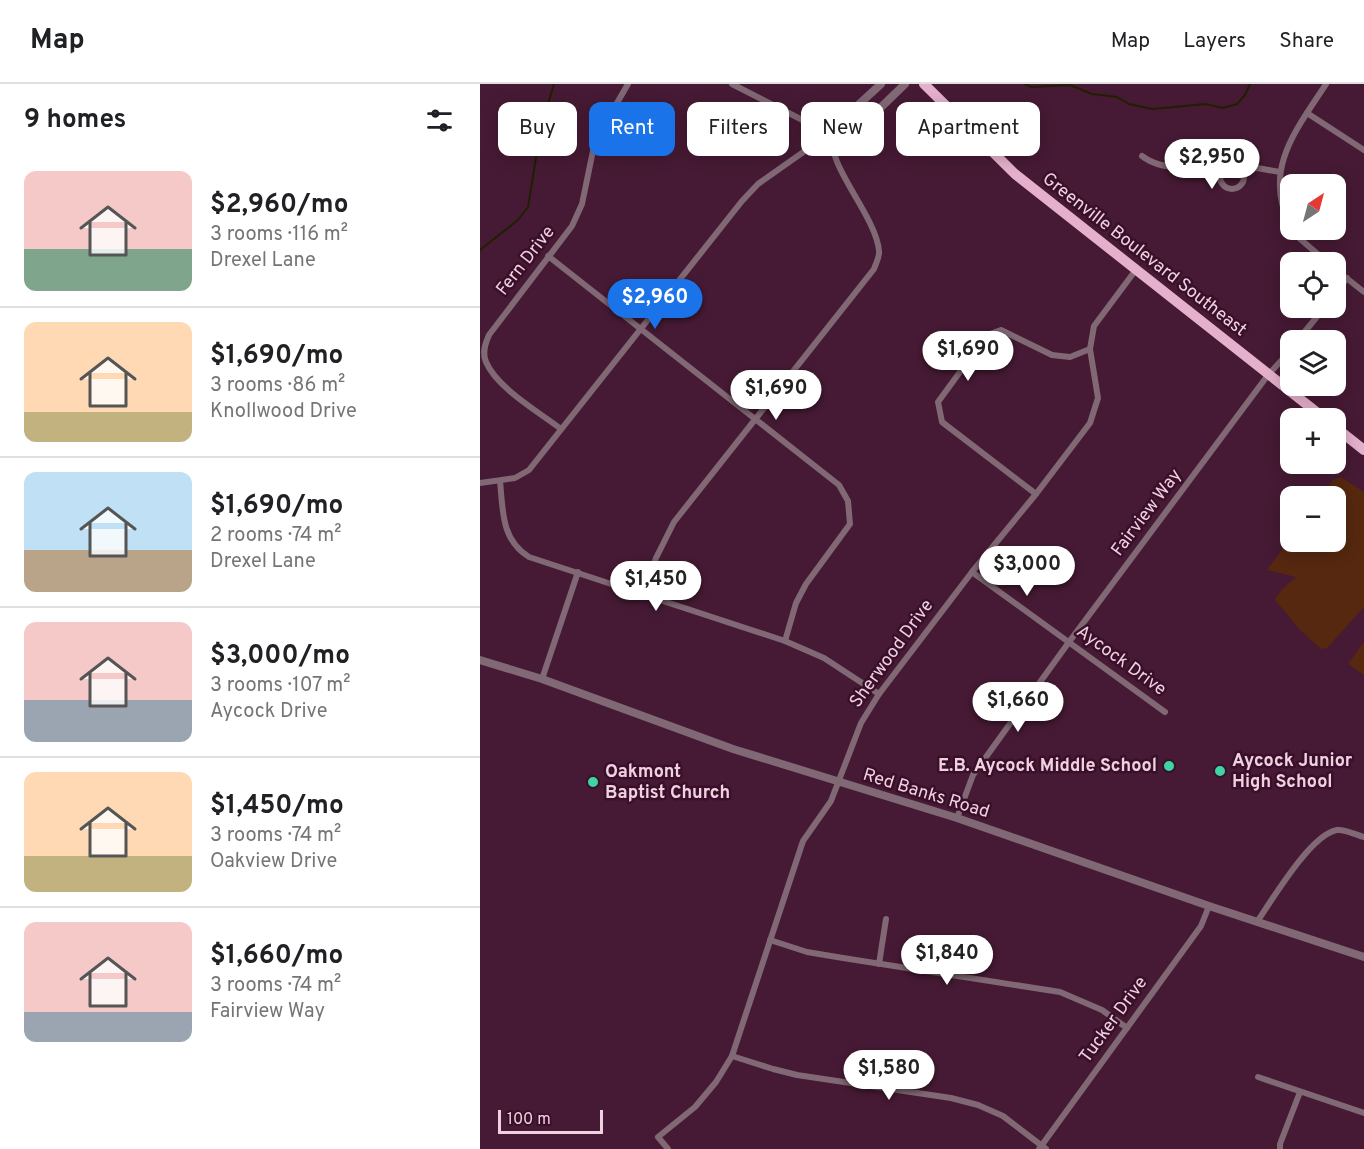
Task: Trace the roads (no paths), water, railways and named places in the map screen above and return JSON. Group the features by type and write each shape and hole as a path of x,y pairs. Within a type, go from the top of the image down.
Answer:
{"highway":[{"name":"Greenville Boulevard Southeast","path":"924,84 1015,174 1311,408"},
{"path":"1346,436 1364,450"}],"street":[{"name":"Fern Drive","path":"561,429 493,374 485,361 484,348 489,335 572,226 582,204 595,141 628,84"},
{"path":"732,84 801,119"},
{"path":"862,102 881,84"},
{"path":"884,104 905,84"},
{"path":"1243,170 1244,182 1234,189 1223,185 1220,178 1222,170 1232,164 1243,170 1257,168 1280,172 1286,150 1326,84"},
{"path":"1307,113 1364,150"},
{"path":"480,483 515,478 529,470 742,201 758,184 801,154"},
{"path":"643,595 656,558 674,522 874,268 880,252 873,232 835,156"},
{"path":"1142,156 1158,165 1190,168 1203,165 1215,166 1222,170"},
{"path":"1301,240 1315,252"},
{"path":"548,256 839,485 848,501 850,525 806,584 796,603 785,641"},
{"name":"Sherwood Drive","path":"668,1149 658,1137 695,1107 716,1082 732,1056 803,841 831,801 861,723 879,694 972,572 1090,423 1098,398 1090,349 1095,326 1135,271"},
{"path":"1347,278 1364,292"},
{"path":"1306,330 1316,318"},
{"path":"1036,494 942,422 938,402 987,334 1001,330 1052,355 1070,357 1090,349"},
{"name":"Fairview Way","path":"957,818 973,775 1069,642 1280,362"},
{"path":"500,481 505,521 511,542 519,551 643,595 785,641 824,658 879,694"},
{"path":"542,680 578,572"},
{"name":"Aycock Drive","path":"972,572 1165,712"},
{"name":"Red Banks Road","path":"480,660 733,749 957,818 1209,906 1364,957"},
{"path":"1257,922 1306,854 1325,835 1341,830 1364,837"},
{"name":"Tucker Drive","path":"1042,1148 1201,927 1209,906"},
{"path":"879,964 886,920"},
{"path":"770,940 807,952 1060,992 1102,1010 1127,1028"},
{"path":"732,1056 773,1070 797,1075 951,1098 978,1105 1003,1116 1042,1148"},
{"path":"1258,1077 1364,1113"},
{"path":"1280,1149 1300,1092"}],"waterway":[{"path":"480,250 518,220 528,207 541,127 554,84"},
{"path":"1025,84 1031,87 1070,85 1092,94 1117,97 1129,104 1152,109 1206,104 1223,108 1237,104 1245,95 1250,84"}],"place":[{"name":"E.B. Aycock Middle School","path":"1169,766"},
{"name":"Aycock Junior High School","path":"1220,771"},
{"name":"Oakmont Baptist Church","path":"593,782"}]}
